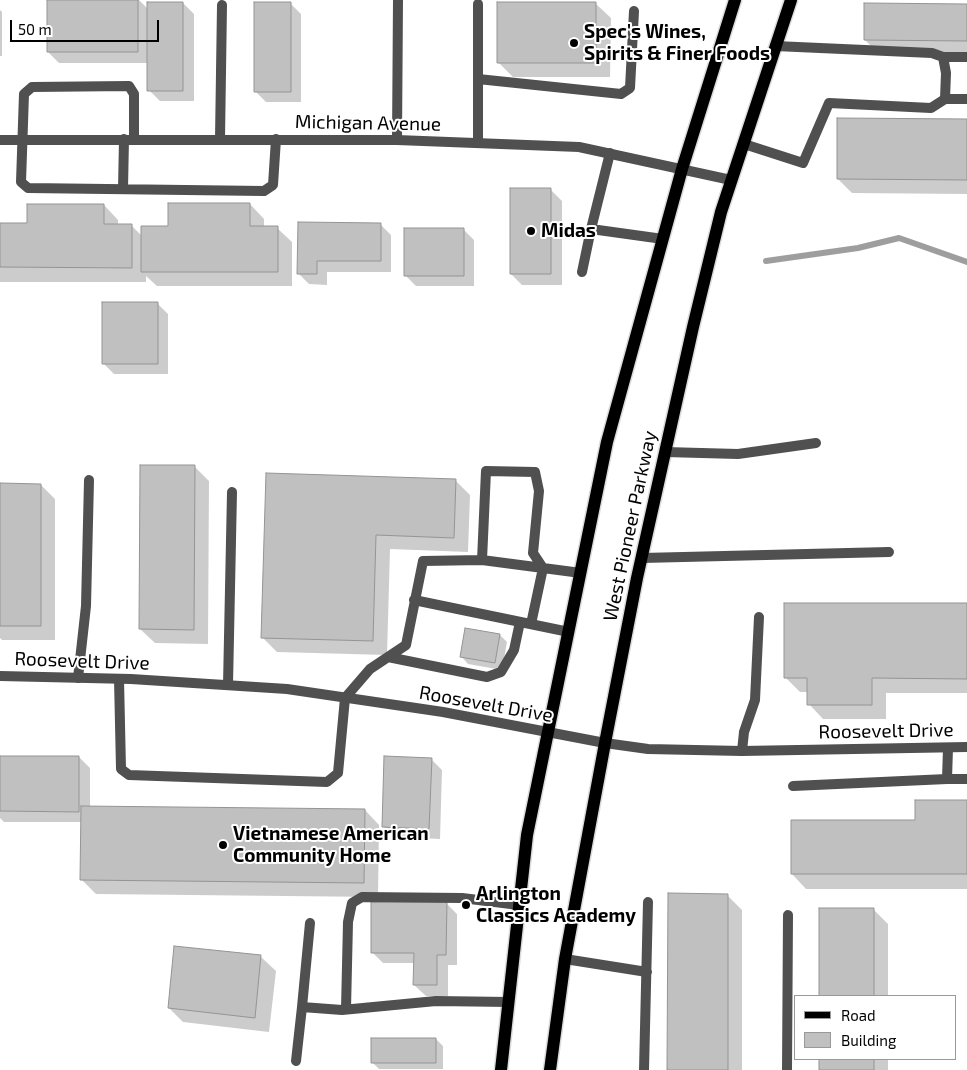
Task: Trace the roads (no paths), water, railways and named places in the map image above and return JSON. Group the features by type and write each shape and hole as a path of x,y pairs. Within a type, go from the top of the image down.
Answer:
{"main road":[{"name":"West Pioneer Parkway","path":"502,1070 527,835 607,442 682,169 735,0"},
{"name":"West Pioneer Parkway","path":"550,1070 565,959 605,743 642,558 701,292 731,180 791,0"}],"street":[{"path":"397,140 398,0"},
{"path":"478,4 478,143"},
{"path":"220,138 222,5"},
{"path":"478,79 621,94 630,88 634,11"},
{"path":"775,46 932,53 943,57 967,57"},
{"path":"943,57 946,73 945,99"},
{"path":"123,190 134,94 128,86 32,87 24,94 21,182 28,188 123,190 264,191 273,185 276,138"},
{"path":"744,144 804,163 829,103 931,108 945,99 967,99"},
{"name":"Michigan Avenue","path":"0,140 276,138 397,140 579,147 731,180"},
{"path":"582,272 590,229 610,153"},
{"path":"590,229 663,240"},
{"path":"665,452 738,454 816,443"},
{"path":"482,560 486,471 535,472 539,490 533,553 542,568 531,624"},
{"path":"78,678 86,606 89,480"},
{"path":"228,685 232,492"},
{"path":"642,558 889,552"},
{"path":"119,679 121,769 129,775 327,782 338,774 345,698 370,670 406,645 422,561 482,560 581,573"},
{"path":"414,600 569,632"},
{"path":"742,751 744,732 755,700 759,617"},
{"path":"388,657 487,677 500,672 510,657 514,650 520,622"},
{"name":"Roosevelt Drive","path":"0,676 119,679 287,689 443,712 605,743 648,749 742,751 967,748"},
{"path":"947,779 948,748"},
{"path":"793,786 967,779"},
{"path":"346,1010 348,922 352,903 362,897 462,898 519,905"},
{"path":"644,1070 648,902"},
{"path":"787,1070 788,915"},
{"path":"296,1061 310,923"},
{"path":"565,959 647,972"},
{"path":"302,1007 346,1010 436,1001 509,1002"}],"waterway":[{"path":"766,261 858,248 899,238 967,262"}],"place":[{"name":"Spec's Wines, Spirits & Finer Foods","path":"574,43"},
{"name":"Midas","path":"531,231"},
{"name":"Vietnamese American Community Home","path":"223,845"},
{"name":"Arlington Classics Academy","path":"466,905"}]}
